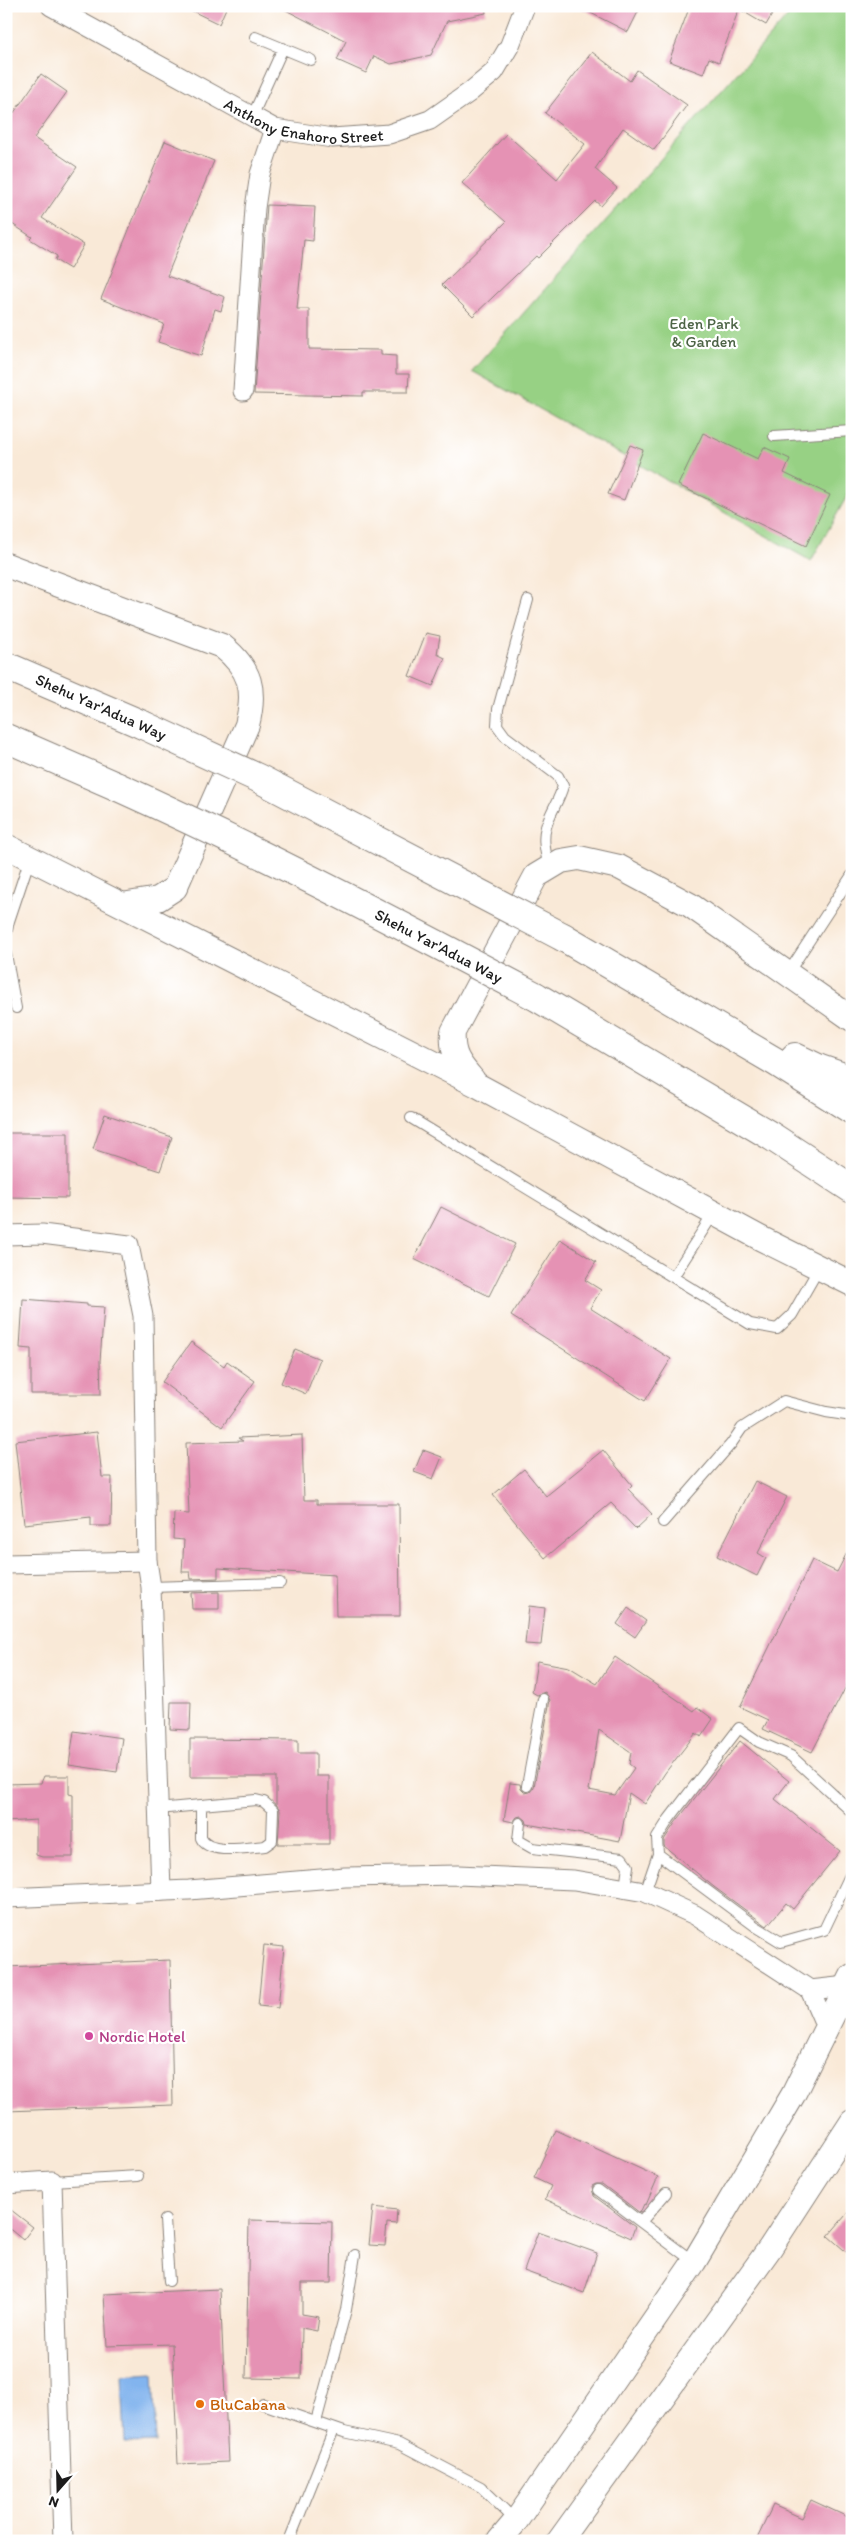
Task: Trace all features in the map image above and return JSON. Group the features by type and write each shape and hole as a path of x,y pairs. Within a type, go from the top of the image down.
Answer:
{"highway":[{"name":"Shehu Yar'Adua Way","path":"6,666 143,725 275,786 563,937 852,1110"},
{"name":"Shehu Yar'Adua Way","path":"6,738 238,842 358,902 535,996 771,1136 852,1189"},
{"path":"655,991 724,1021 820,1070 852,1080"}],"street":[{"name":"Anthony Enahoro Street","path":"51,6 276,129 332,138 389,134 430,120 494,72 510,45 525,6"},
{"path":"243,391 255,208 260,174 276,129"},
{"path":"6,565 222,646 238,661 248,678 252,692 252,707 247,725 175,888 158,899 122,905"},
{"path":"6,846 478,1085 714,1213 852,1284"},
{"path":"478,1085 455,1057 452,1046 453,1032 536,876 548,867 561,861 579,858 619,868 690,905 852,1020"},
{"path":"6,1236 42,1234 129,1245 143,1316 147,1561 151,1587 161,1891"},
{"path":"819,1268 852,1298"},
{"path":"6,1564 147,1561"},
{"path":"6,1898 161,1891 345,1878 458,1875 574,1880 645,1892 695,1915 810,1990 827,2029"},
{"path":"810,1990 850,1981"},
{"path":"498,2541 516,2521 694,2262 793,2095 850,1981"},
{"path":"559,2541 770,2248 852,2122"},
{"path":"6,2184 52,2182 63,2541"}],"lane":[{"path":"255,37 311,60"},
{"path":"252,117 283,48"},
{"path":"774,436 852,431"},
{"path":"528,600 498,709 497,725 504,736 558,776 563,786 560,797 545,828 544,840 548,867"},
{"path":"6,935 30,858"},
{"path":"788,973 852,875"},
{"path":"6,954 16,1008"},
{"path":"411,1118 750,1324 777,1329 792,1315 819,1268"},
{"path":"673,1277 714,1213"},
{"path":"663,1522 732,1444 742,1428 784,1401 826,1412 852,1416"},
{"path":"151,1587 280,1583"},
{"path":"527,1786 543,1699"},
{"path":"645,1892 658,1854 657,1838 669,1818 739,1728 759,1742 791,1756 852,1812"},
{"path":"157,1809 201,1805 256,1800 264,1802 273,1810 272,1841 266,1846 216,1849 208,1846 201,1838 201,1805"},
{"path":"520,1823 518,1840 532,1848 622,1858 628,1866 625,1889"},
{"path":"658,1854 755,1926 781,1942 824,1930 852,1871"},
{"path":"52,2182 138,2176"},
{"path":"598,2190 694,2262"},
{"path":"640,2222 666,2193"},
{"path":"165,2220 169,2281"},
{"path":"316,2422 346,2310 355,2255"},
{"path":"263,2404 344,2432 399,2444 481,2487 516,2521"},
{"path":"289,2541 334,2429"}],"green space":[{"name":"Eden Park & Garden","path":"797,6 852,6 852,487 811,561 472,371"}],"water":[{"path":"153,2373 156,2442 125,2443 122,2375"}],"building":[{"path":"182,6 227,6 219,24"},
{"path":"278,6 485,6 486,13 447,21 431,55 391,64 374,56 366,73 337,60 346,41"},
{"path":"577,6 641,6 628,32"},
{"path":"690,6 777,6 766,25 739,9 719,62 709,58 703,74 669,61"},
{"path":"592,52 630,81 637,70 687,105 654,150 623,128 595,169 617,188 601,206 595,201 538,258 536,256 473,316 442,285 506,222 462,183 506,134 557,179 585,144 545,113"},
{"path":"41,74 67,92 34,138 77,167 42,218 84,245 70,269 55,260 57,256 30,239 32,237 6,220 6,124"},
{"path":"165,141 214,161 167,276 225,297 221,311 215,309 201,356 158,342 164,324 101,299"},
{"path":"267,205 315,207 313,241 304,240 297,309 309,309 309,349 381,350 381,355 396,356 396,374 409,374 408,392 363,392 363,396 254,394"},
{"path":"703,433 758,459 764,447 790,459 784,473 830,495 806,546 678,485"},
{"path":"630,445 643,450 624,500 608,494"},
{"path":"426,633 440,636 437,654 445,658 433,686 409,676"},
{"path":"105,1114 172,1137 160,1171 93,1149"},
{"path":"6,1133 68,1133 68,1198 6,1197"},
{"path":"441,1207 515,1244 489,1296 414,1259"},
{"path":"560,1239 596,1262 585,1280 601,1290 590,1308 671,1359 645,1401 511,1316"},
{"path":"23,1299 104,1307 100,1361 101,1394 31,1394 31,1349 20,1348"},
{"path":"191,1342 224,1366 227,1361 255,1381 222,1427 162,1382"},
{"path":"295,1349 320,1359 306,1394 281,1383"},
{"path":"97,1432 102,1477 112,1477 111,1526 91,1526 91,1517 24,1524 15,1441"},
{"path":"302,1435 304,1500 317,1500 317,1504 399,1504 400,1616 336,1616 335,1575 218,1568 218,1578 191,1579 190,1572 182,1572 184,1540 173,1539 174,1513 189,1514 186,1443 243,1441 238,1438"},
{"path":"423,1450 442,1457 433,1479 414,1472"},
{"path":"603,1450 632,1485 628,1489 652,1514 636,1529 611,1503 545,1558 493,1495 524,1469 546,1496"},
{"path":"755,1481 787,1497 758,1553 766,1558 757,1576 717,1556"},
{"path":"852,1543 852,1675 812,1752 763,1729 768,1720 740,1707 812,1560 837,1572"},
{"path":"219,1592 219,1609 192,1609 191,1593"},
{"path":"529,1606 545,1608 541,1645 525,1644"},
{"path":"628,1608 646,1621 635,1637 617,1624"},
{"path":"615,1657 694,1711 697,1707 713,1719 701,1737 696,1733 665,1773 645,1804 629,1793 620,1841 527,1824 526,1820 521,1816 517,1817 513,1822 504,1820 510,1783 520,1784 521,1789 525,1793 530,1792 534,1787 550,1700 545,1692 537,1695 532,1692 537,1661 569,1667 597,1684","holes":["599,1730 631,1752 629,1764 634,1768 615,1795 589,1790"]},
{"path":"171,1702 191,1702 190,1730 170,1729"},
{"path":"74,1731 122,1738 117,1772 69,1765"},
{"path":"190,1739 298,1740 298,1753 316,1753 316,1776 329,1776 329,1844 278,1844 280,1810 276,1804 276,1777 190,1777"},
{"path":"740,1741 789,1781 775,1799 840,1851 793,1909 786,1903 767,1926 714,1887 664,1846 664,1840 675,1823"},
{"path":"44,1776 69,1776 69,1794 73,1795 73,1857 42,1857 36,1855 36,1820 6,1822 6,1784 41,1783"},
{"path":"264,1945 284,1947 278,2008 258,2006"},
{"name":"Nordic Hotel","path":"170,1960 173,2105 6,2111 6,1967"},
{"path":"556,2130 658,2177 646,2205 644,2204 640,2213 602,2184 592,2186 594,2196 635,2227 631,2238 545,2199 551,2186 534,2178"},
{"path":"6,2206 33,2227 23,2240 6,2226"},
{"path":"373,2207 397,2210 396,2224 387,2223 385,2246 369,2245"},
{"path":"852,2208 852,2257 828,2236"},
{"path":"249,2220 332,2222 331,2283 302,2283 302,2314 319,2317 317,2331 302,2328 301,2379 246,2378"},
{"path":"538,2232 597,2253 584,2293 524,2271"},
{"name":"BluCabana","path":"220,2289 228,2462 178,2464 172,2344 107,2346 104,2294"},
{"path":"811,2500 852,2519 852,2541 756,2541 773,2505 802,2518"}],"place":[{"name":"Nordic Hotel","path":"89,2036"},
{"name":"BluCabana","path":"200,2404"}]}
